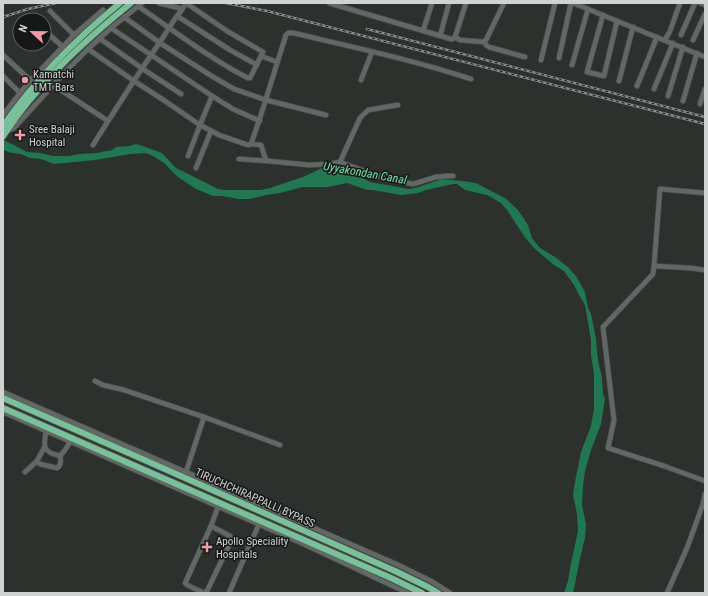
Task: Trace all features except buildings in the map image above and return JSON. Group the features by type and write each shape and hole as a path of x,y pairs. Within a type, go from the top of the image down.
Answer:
{"highway":[{"path":"4,132 7,119 48,70 120,3"},
{"path":"7,119 86,41 131,3"},
{"name":"TIRUCHCHIRAPPALLI BYPASS","path":"3,398 388,568 438,593"},
{"name":"TIRUCHCHIRAPPALLI BYPASS","path":"3,408 422,593"},
{"path":"106,458 114,456"}],"street":[{"path":"159,3 178,8 181,11"},
{"path":"4,132 14,128 88,49 140,5 170,28 202,51 248,78 250,78 263,52 227,31 186,3 177,16 170,28 160,43 151,55 93,144"},
{"path":"328,3 451,39 455,37 460,40 485,42 489,47 525,56"},
{"path":"423,31 432,3"},
{"path":"440,36 449,3"},
{"path":"455,37 466,3"},
{"path":"485,42 504,3"},
{"path":"541,60 555,3"},
{"path":"559,58 572,3 705,57"},
{"path":"665,40 670,31 680,3"},
{"path":"681,35 695,3"},
{"path":"700,3 705,5"},
{"path":"572,65 588,9"},
{"path":"7,119 20,93 30,80 74,35 103,10"},
{"path":"50,11 74,35"},
{"path":"693,40 705,14"},
{"path":"603,15 587,72 604,76 617,21"},
{"path":"177,16 230,50 257,65"},
{"path":"124,17 160,43 234,89 266,100 326,115"},
{"path":"619,81 633,27"},
{"path":"111,28 233,109 260,120"},
{"path":"252,144 286,35 290,32 436,68 471,79"},
{"path":"52,37 63,47"},
{"path":"636,86 657,37"},
{"path":"100,38 181,94"},
{"path":"654,89 673,43"},
{"path":"668,96 683,47"},
{"path":"88,49 200,125 219,135 238,142 261,145 265,158 268,161"},
{"path":"360,80 372,52"},
{"path":"684,101 697,53"},
{"path":"3,55 30,80"},
{"path":"261,56 277,62"},
{"path":"3,76 20,93"},
{"path":"53,85 108,121"},
{"path":"700,104 705,89"},
{"path":"188,156 212,96"},
{"path":"340,162 360,118 368,110 398,105"},
{"path":"196,168 211,131"},
{"path":"239,159 309,165 340,162 378,176 413,184 436,177 453,176"},
{"path":"705,193 660,189 653,274 603,327 614,420 608,448 705,481"},
{"path":"654,266 705,270"},
{"path":"95,381 103,385 124,390 204,417 280,445"},
{"path":"3,392 396,564 431,581 450,593"},
{"path":"3,412 259,524 408,593"},
{"path":"186,472 204,417"},
{"path":"25,472 37,460 44,448 46,432"},
{"path":"37,460 38,464 57,468 59,467 61,460 60,456 70,442"},
{"path":"44,448 50,453 60,456"},
{"path":"667,593 704,504 705,494"},
{"path":"211,526 230,536 232,539 207,591 204,593 187,586 186,581 218,507"},
{"path":"229,593 259,524"}],"shaded area":[{"path":"3,140 27,152 53,156 97,153 112,150 116,147 136,144 162,153 176,168 218,189 224,190 261,190 303,177 322,168 338,168 370,182 409,189 442,179 476,183 505,198 518,210 528,225 532,238 540,248 568,267 576,276 585,292 596,339 603,394 605,399 601,424 585,471 582,505 586,524 585,538 573,593 564,593 568,581 578,531 573,494 581,452 591,426 594,409 594,374 591,355 591,340 585,305 564,271 554,265 534,248 501,203 487,195 465,190 457,184 402,195 367,190 347,183 328,187 303,187 250,199 213,196 196,189 178,177 164,163 146,153 54,164 41,159 30,158 21,154 3,150"}],"railway":[{"path":"3,17 28,9 56,3"},
{"path":"226,3 267,11 705,124"},
{"path":"367,29 705,117"}],"place":[{"name":"Kamatchi TMT Bars","path":"25,80"},
{"name":"Sree Balaji Hospital","path":"20,135"},
{"name":"Apollo Speciality Hospitals","path":"207,547"}],"water label":[{"name":"Uyyakondan Canal","path":"365,173"}]}
